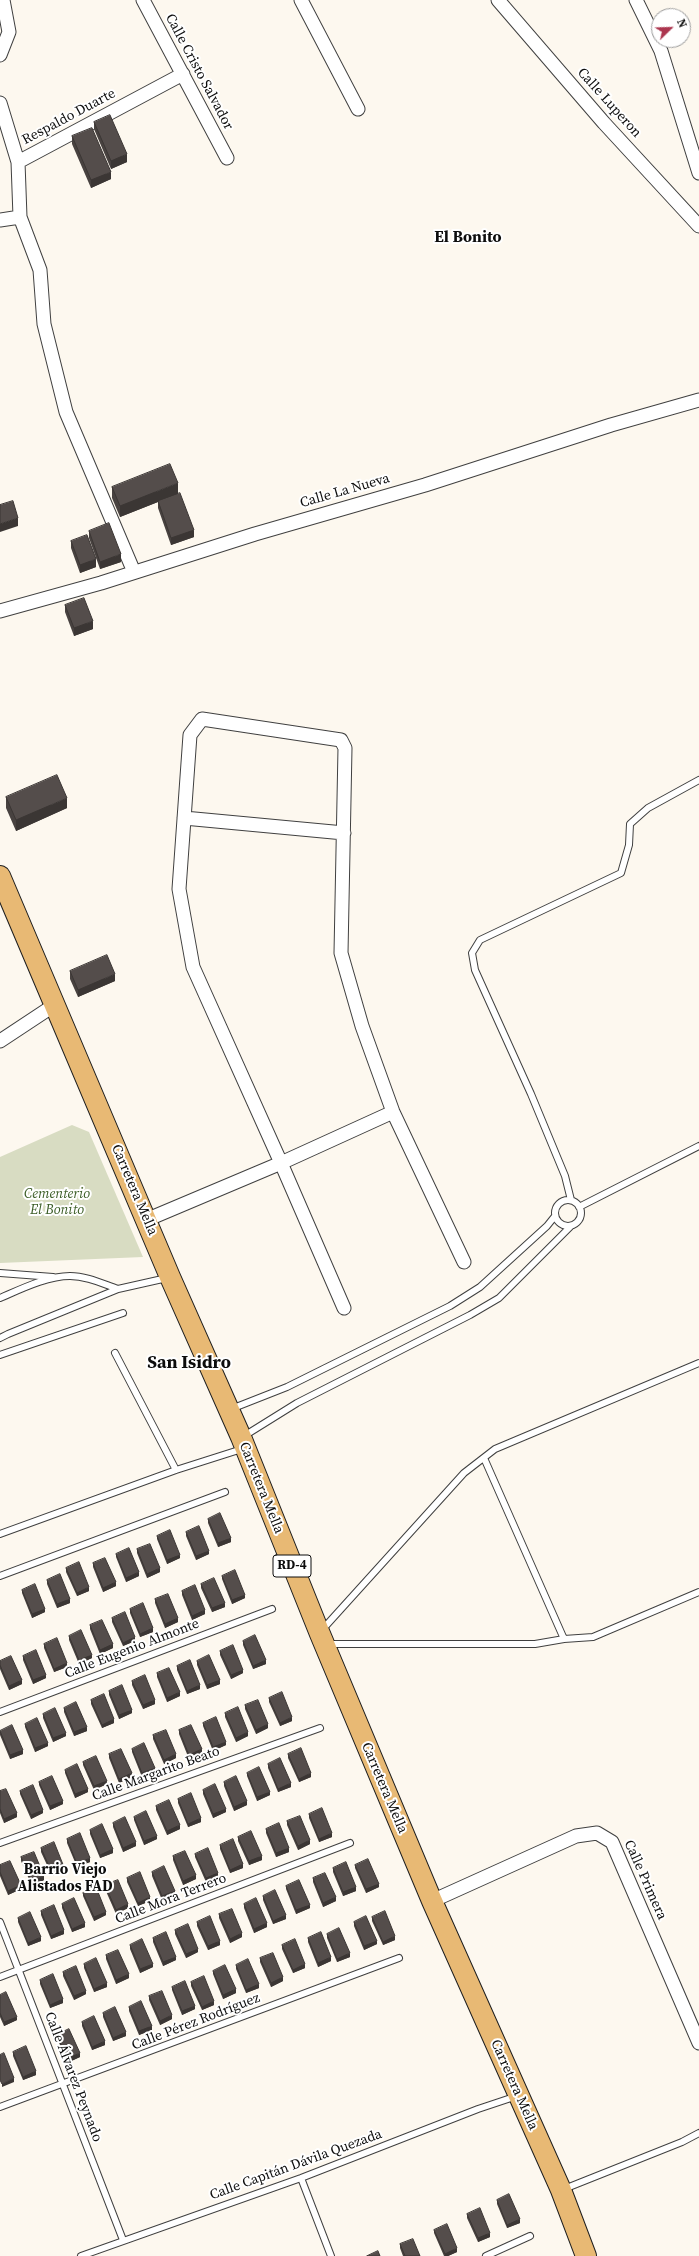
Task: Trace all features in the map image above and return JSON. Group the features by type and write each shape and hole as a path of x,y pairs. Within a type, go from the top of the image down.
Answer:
{"main road":[{"name":"Carretera Mella","path":"0,876 56,1004 170,1277 243,1443 322,1639 432,1901 561,2190 586,2256"}],"street":[{"path":"0,55 9,32 3,0"},
{"name":"Calle Cristo Salvador","path":"143,0 226,158"},
{"path":"301,0 358,109"},
{"name":"Calle Luperon","path":"498,0 604,123 699,226"},
{"path":"636,0 662,51 699,173"},
{"name":"Respaldo Duarte","path":"134,572 66,412 44,324 40,270 20,217 18,162 183,74"},
{"path":"0,103 18,162"},
{"path":"0,220 20,217"},
{"name":"Calle La Nueva","path":"0,611 134,572 255,534 425,485 604,428 699,400"},
{"path":"344,1308 282,1163 193,967 179,889 190,735 202,719 341,740 346,748 341,953 362,1026 393,1112 464,1262"},
{"path":"184,818 344,833"},
{"path":"0,1041 56,1004"},
{"path":"146,1220 282,1163 393,1112"},
{"name":"Calle Primera","path":"432,1901 576,1836 597,1833 612,1842 699,2043"}],"lane":[{"path":"0,1534 176,1470 243,1443 297,1404 470,1315 499,1298 571,1226 577,1222 580,1216 579,1207 571,1200 565,1176 531,1094 475,970 472,953 480,940 621,873 628,845 630,824 648,808 699,780"},
{"path":"579,1207 699,1146"},
{"path":"228,1410 287,1386 450,1306 480,1288 547,1226 555,1216 558,1204 564,1200 571,1200"},
{"path":"555,1216 558,1222 564,1226 571,1226"},
{"path":"0,1273 56,1278"},
{"path":"0,1298 56,1278 70,1276 84,1278 118,1289"},
{"path":"0,1338 118,1289 170,1277"},
{"path":"0,1355 123,1313"},
{"path":"115,1353 176,1470"},
{"path":"322,1639 464,1473 495,1449 699,1363"},
{"path":"484,1458 564,1639"},
{"path":"0,1576 225,1492"},
{"path":"322,1639 535,1644 564,1639 593,1638 699,1592"},
{"name":"Calle Eugenio Almonte","path":"0,1712 272,1609"},
{"name":"Calle Margarito Beato","path":"0,1843 320,1728"},
{"name":"Calle Mora Terrero","path":"0,1977 350,1843"},
{"name":"Calle Álvarez Peynado","path":"0,1922 123,2240"},
{"name":"Calle Pérez Rodríguez","path":"0,2107 63,2085 399,1958"},
{"name":"Calle Capitán Dávila Quezada","path":"80,2256 301,2178 478,2109 518,2096"},
{"path":"561,2190 682,2142 699,2133"},
{"path":"301,2178 331,2256"},
{"path":"486,2256 530,2236"}],"green space":[{"name":"Cementerio El Bonito","path":"72,1125 89,1132 143,1257 0,1263 0,1157"}],"building":[{"path":"110,115 127,154 111,161 94,122"},
{"path":"92,128 111,172 91,180 72,136"},
{"path":"170,464 178,483 120,506 112,487"},
{"path":"180,493 194,530 171,538 158,501"},
{"path":"13,501 18,518 0,524 0,505"},
{"path":"109,523 121,554 100,562 89,531"},
{"path":"87,535 96,559 80,565 71,541"},
{"path":"84,598 93,621 74,628 65,605"},
{"path":"57,775 67,798 16,820 6,797"},
{"path":"107,955 115,974 78,990 70,971"},
{"path":"220,1513 231,1538 218,1543 208,1519"},
{"path":"199,1526 209,1551 196,1556 186,1532"},
{"path":"170,1530 180,1555 167,1560 157,1536"},
{"path":"150,1544 160,1568 147,1574 137,1549"},
{"path":"129,1548 139,1572 126,1578 116,1554"},
{"path":"105,1558 116,1582 103,1588 93,1563"},
{"path":"79,1562 89,1587 77,1593 66,1568"},
{"path":"235,1570 245,1595 232,1600 222,1576"},
{"path":"60,1574 70,1599 57,1604 47,1580"},
{"path":"214,1578 225,1603 212,1608 201,1584"},
{"path":"35,1584 45,1609 32,1614 22,1590"},
{"path":"195,1585 205,1610 192,1616 182,1591"},
{"path":"168,1594 178,1618 165,1624 155,1599"},
{"path":"143,1603 153,1628 140,1634 130,1609"},
{"path":"125,1612 135,1637 123,1643 112,1618"},
{"path":"102,1620 113,1644 100,1650 90,1625"},
{"path":"81,1630 92,1655 79,1660 69,1636"},
{"path":"255,1635 266,1660 253,1666 243,1641"},
{"path":"57,1638 67,1663 54,1669 44,1644"},
{"path":"233,1645 243,1670 231,1675 220,1651"},
{"path":"36,1650 46,1675 33,1680 23,1656"},
{"path":"209,1655 220,1680 207,1685 197,1661"},
{"path":"11,1656 22,1680 9,1686 0,1665 0,1661"},
{"path":"190,1660 200,1685 187,1691 177,1666"},
{"path":"169,1668 180,1692 167,1698 157,1673"},
{"path":"145,1675 155,1700 143,1705 132,1681"},
{"path":"122,1685 132,1710 119,1715 109,1691"},
{"path":"282,1692 292,1717 280,1723 269,1698"},
{"path":"104,1694 114,1719 102,1725 91,1700"},
{"path":"258,1700 268,1724 256,1730 245,1705"},
{"path":"76,1702 87,1727 74,1732 64,1708"},
{"path":"238,1707 248,1732 236,1738 225,1713"},
{"path":"55,1708 66,1733 53,1738 43,1714"},
{"path":"216,1717 226,1742 213,1747 203,1723"},
{"path":"37,1718 48,1743 35,1748 25,1724"},
{"path":"12,1725 23,1750 10,1755 0,1731"},
{"path":"191,1725 202,1749 189,1755 179,1730"},
{"path":"166,1730 176,1754 164,1760 153,1735"},
{"path":"144,1743 155,1768 142,1773 132,1749"},
{"path":"301,1748 311,1773 299,1779 288,1754"},
{"path":"121,1749 132,1773 119,1779 109,1754"},
{"path":"96,1756 107,1781 94,1786 83,1762"},
{"path":"280,1758 291,1783 278,1789 268,1764"},
{"path":"77,1764 88,1789 75,1794 65,1770"},
{"path":"259,1767 270,1792 257,1797 247,1773"},
{"path":"52,1776 63,1801 50,1806 39,1782"},
{"path":"236,1776 247,1801 234,1807 224,1782"},
{"path":"215,1784 226,1809 213,1814 203,1790"},
{"path":"33,1785 43,1810 31,1815 20,1791"},
{"path":"6,1789 17,1813 4,1819 0,1809 0,1791"},
{"path":"191,1793 201,1818 188,1824 178,1799"},
{"path":"169,1800 180,1825 167,1831 156,1806"},
{"path":"322,1808 332,1833 319,1839 309,1814"},
{"path":"146,1811 157,1836 144,1841 134,1817"},
{"path":"300,1816 310,1840 298,1846 287,1821"},
{"path":"125,1817 136,1842 123,1848 113,1823"},
{"path":"279,1823 289,1848 276,1853 266,1829"},
{"path":"102,1824 113,1849 100,1855 90,1830"},
{"path":"251,1831 262,1856 249,1861 238,1837"},
{"path":"80,1833 90,1858 77,1864 67,1839"},
{"path":"233,1839 243,1864 230,1870 220,1845"},
{"path":"54,1842 64,1867 52,1873 41,1848"},
{"path":"208,1848 218,1873 206,1878 195,1854"},
{"path":"185,1851 196,1875 183,1881 173,1856"},
{"path":"34,1852 44,1876 32,1882 21,1857"},
{"path":"368,1859 379,1884 366,1889 355,1865"},
{"path":"10,1861 21,1885 8,1891 0,1872 0,1865"},
{"path":"346,1862 356,1887 343,1892 333,1868"},
{"path":"164,1866 175,1891 162,1896 152,1872"},
{"path":"140,1872 150,1897 138,1903 127,1878"},
{"path":"325,1873 336,1897 323,1903 313,1878"},
{"path":"118,1880 128,1904 116,1910 105,1885"},
{"path":"299,1880 310,1905 296,1910 286,1886"},
{"path":"96,1887 106,1912 94,1917 83,1893"},
{"path":"275,1890 286,1915 273,1921 263,1896"},
{"path":"74,1898 85,1923 72,1929 62,1904"},
{"path":"256,1898 267,1923 254,1929 244,1904"},
{"path":"54,1905 64,1930 51,1936 41,1911"},
{"path":"232,1909 242,1933 230,1939 219,1914"},
{"path":"385,1911 395,1936 383,1942 372,1917"},
{"path":"30,1912 41,1937 28,1943 18,1918"},
{"path":"210,1916 220,1941 208,1946 197,1922"},
{"path":"366,1916 377,1941 364,1946 354,1922"},
{"path":"188,1924 198,1949 186,1954 175,1930"},
{"path":"339,1928 350,1953 337,1959 327,1934"},
{"path":"166,1932 176,1957 163,1962 153,1938"},
{"path":"321,1932 331,1957 318,1963 308,1938"},
{"path":"142,1939 153,1964 140,1969 130,1945"},
{"path":"295,1939 305,1964 293,1970 282,1945"},
{"path":"118,1950 129,1974 116,1980 106,1955"},
{"path":"273,1953 283,1977 271,1983 260,1958"},
{"path":"96,1958 107,1983 94,1989 84,1964"},
{"path":"248,1959 259,1984 246,1990 236,1965"},
{"path":"225,1965 236,1989 223,1995 213,1971"},
{"path":"76,1966 86,1991 74,1996 63,1972"},
{"path":"53,1974 63,1999 50,2005 40,1980"},
{"path":"204,1976 214,2001 202,2007 191,1982"},
{"path":"185,1981 195,2006 182,2011 172,1987"},
{"path":"162,1991 172,2015 160,2021 149,1996"},
{"path":"6,1992 17,2017 4,2022 0,2013 0,1995"},
{"path":"141,2001 152,2026 139,2031 129,2007"},
{"path":"115,2007 126,2032 113,2038 103,2013"},
{"path":"94,2016 105,2041 92,2047 82,2022"},
{"path":"69,2029 80,2053 67,2059 57,2035"},
{"path":"26,2046 36,2071 23,2077 13,2052"},
{"path":"4,2053 14,2078 2,2084 0,2080 0,2055"},
{"path":"509,2194 520,2219 507,2225 497,2200"},
{"path":"480,2208 490,2233 478,2238 467,2214"},
{"path":"447,2224 457,2248 445,2254 434,2230"},
{"path":"413,2239 420,2256 405,2256 400,2244"},
{"path":"378,2251 380,2256 367,2256"}],"district":[{"name":"El Bonito","path":"468,238"},
{"name":"San Isidro","path":"189,1363"},
{"name":"Barrio Viejo Alistados FAD","path":"65,1878"}]}
